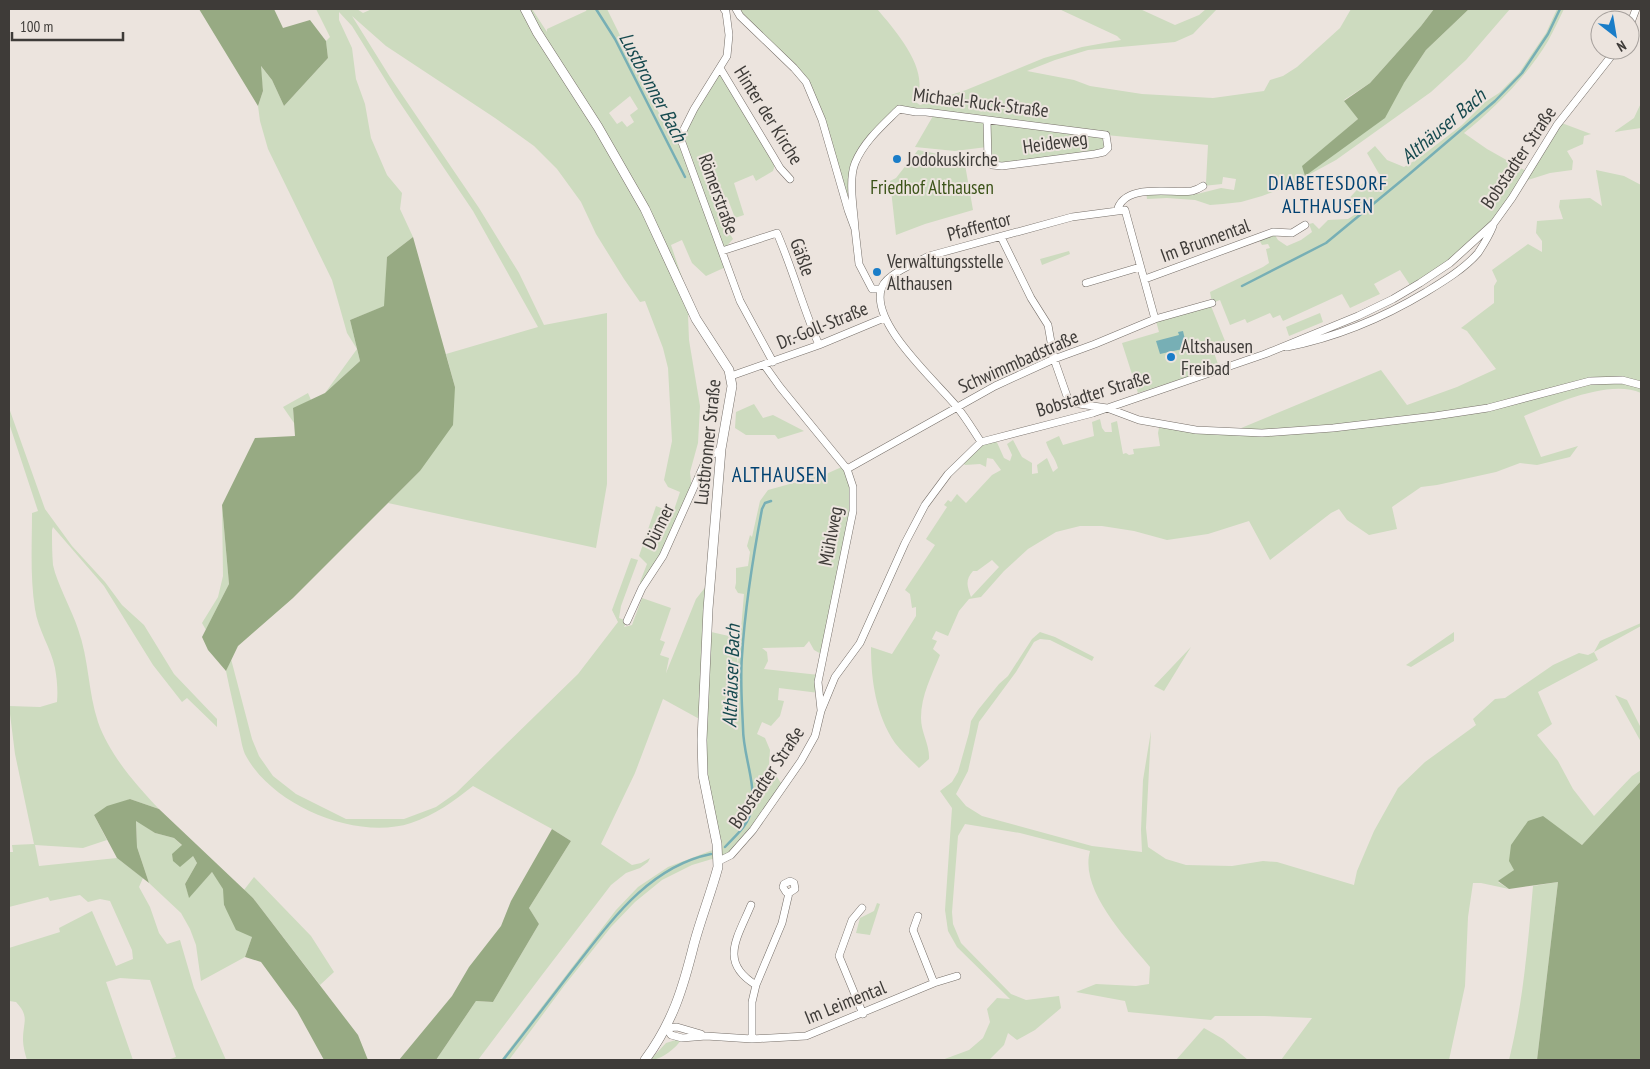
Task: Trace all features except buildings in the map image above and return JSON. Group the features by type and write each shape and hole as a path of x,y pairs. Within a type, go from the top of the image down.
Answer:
{"street":[{"name":"Lustbronner Straße","path":"525,9 598,126 645,209 696,319 731,376 732,386 721,449 708,609 702,760 706,797 719,861"},
{"name":"Römerstraße","path":"724,9 729,35 727,56 694,109 680,137 740,300 773,362"},
{"name":"Michael-Ruck-Straße","path":"736,9 740,16 806,82 822,120 855,229"},
{"name":"Bobstadter Straße","path":"719,861 731,855 763,818 815,736 821,711 835,678 860,643 905,543 925,505 948,474 981,442 1107,408 1274,350 1358,316 1393,299 1450,263 1494,223 1512,198 1556,125 1608,60"},
{"name":"Hinter der Kirche","path":"720,68 780,168 790,179"},
{"name":"Michael-Ruck-Straße","path":"881,289 872,289 859,264 852,188 854,164 869,139 899,109 1106,135"},
{"name":"Heideweg","path":"987,120 988,160 992,165 1002,166 1104,152 1108,148 1106,135"},
{"path":"1117,211 1118,205 1129,197 1146,190 1192,190 1204,186"},
{"name":"Pfaffentor","path":"881,289 885,280 930,256 1072,217 1125,210 1140,267"},
{"path":"1274,350 1312,342 1345,332 1375,320 1439,285 1465,266 1487,240 1494,223"},
{"name":"Im Brunnental","path":"1144,279 1273,232 1292,233 1306,225"},
{"name":"Gäßle","path":"722,251 777,234 790,264 807,317 819,345"},
{"path":"1002,237 1031,298 1048,325 1054,359 1068,399 1072,403 1107,408 1139,420 1196,430 1262,433 1333,428 1444,415 1488,408 1590,381 1622,380 1641,385"},
{"path":"1086,283 1140,267 1155,319"},
{"path":"881,289 881,307 884,318"},
{"name":"Schwimmbadstraße","path":"847,470 995,386 1054,359 1155,319 1212,303"},
{"name":"Dr.-Goll-Straße","path":"731,376 765,366 884,318 903,346 957,407 981,442"},
{"name":"Mühlweg","path":"765,366 847,470 853,487 854,503 818,682 821,711"},
{"name":"Dünner","path":"627,622 642,588 662,556 707,458 721,449"},
{"path":"645,1060 666,1028 681,994 719,861"},
{"path":"752,1039 752,1002 756,985 782,923 789,893"},
{"path":"751,905 734,945 733,955 743,977 756,985"},
{"path":"862,908 852,920 839,956 863,1014"},
{"path":"918,916 913,930 934,983"},
{"name":"Im Leimental","path":"666,1028 677,1027 706,1036 752,1039 806,1036 934,983 957,976"}],"green space":[{"path":"199,9 274,9 283,28 310,20 326,41 328,58 284,106 272,80 261,66 263,91 258,106"},
{"path":"316,9 357,9 363,13 372,9 532,9 547,32 547,29 587,9 607,9 655,106 670,131 681,140 680,137 720,68 776,162 773,171 756,181 753,175 734,183 744,215 735,218 727,197 719,199 726,227 733,239 722,251 728,266 706,276 692,263 682,240 671,245 696,319 688,315 689,340 700,406 698,443 690,472 692,491 662,556 642,588 640,582 647,564 639,556 656,506 673,513 680,492 668,487 664,480 672,441 668,368 663,348 645,301 640,302 624,279 596,234 581,202 557,169 534,146 386,46 352,16 390,77 479,208 519,273 544,325 607,313 607,484 596,548 388,503 420,471 455,387 446,354 538,327 473,211 396,97 352,26 339,12 339,20 352,48 356,79 365,104 371,138 387,175 402,193 400,209 413,237 387,257 385,306 350,320 360,361 325,393 357,349 347,333 332,280 268,149 258,106 263,91 260,65 272,80 284,106 328,58 326,41 330,37","holes":["630,96 638,109 630,115 634,122 627,127 622,121 617,124 609,113"]},
{"path":"736,9 878,10 906,47 917,69 919,90 914,101 920,105 966,90 1044,58 1082,47 1121,40 1117,36 1059,9 1140,9 1175,25 1199,15 1206,9 1217,9 1193,34 1175,42 1088,50 1027,71 1074,80 1090,86 1142,94 1213,98 1264,91 1270,80 1283,76 1297,67 1340,28 1351,9 1434,9 1370,83 1344,100 1358,119 1303,166 1305,176 1404,83 1426,50 1469,9 1510,9 1466,60 1431,92 1336,160 1288,186 1262,196 1241,202 1210,205 1195,200 1147,199 1146,190 1193,191 1197,194 1221,188 1234,190 1236,179 1223,177 1222,184 1203,186 1206,182 1208,145 1106,135 1104,152 992,165 987,120 899,109 874,135 857,157 853,170 852,185 845,198 806,82"},
{"path":"1434,9 1469,9 1426,50 1404,83 1385,118 1305,176 1302,166 1358,119 1344,101 1370,83"},
{"path":"1557,9 1564,9 1548,41 1531,66 1488,113 1464,133 1487,149 1528,172 1559,122 1591,134 1584,136 1583,144 1567,151 1573,161 1572,170 1550,173 1522,182 1512,198 1466,250 1412,288 1400,270 1374,284 1380,294 1350,308 1342,294 1283,321 1280,315 1273,318 1270,313 1247,323 1245,319 1230,325 1220,300 1212,303 1210,292 1269,263 1266,249 1270,248 1268,244 1262,245 1258,238 1273,232 1278,240 1287,246 1301,240 1312,232 1309,224 1313,223 1319,229 1328,220 1348,219 1359,212 1355,206 1345,203 1364,182 1370,189 1382,179 1367,153 1375,146 1387,160 1404,167 1419,158 1462,125 1519,73 1546,33"},
{"path":"1641,103 1641,128 1614,132 1634,118"},
{"path":"933,116 986,121 987,147 955,151 915,147"},
{"name":"Friedhof Althausen","path":"918,150 964,159 973,210 925,224 896,235 890,181 896,178"},
{"path":"1596,170 1624,176 1641,185 1641,393 1628,389 1598,391 1566,400 1524,416 1541,457 1578,446 1570,457 1537,465 1520,463 1496,472 1421,487 1392,507 1397,529 1369,535 1347,520 1339,509 1331,513 1270,560 1249,521 1208,534 1167,540 1134,531 1102,526 1080,526 1056,532 1028,549 1004,571 981,597 969,599 959,611 948,636 936,631 932,639 937,641 933,649 940,655 930,678 921,710 922,729 929,759 919,768 895,743 883,721 876,697 871,647 892,654 916,616 916,607 912,608 910,594 905,590 935,545 926,539 947,507 944,505 948,500 951,502 957,494 966,503 992,475 1001,470 993,459 987,458 986,467 980,464 965,465 961,461 981,442 995,438 1004,458 1010,461 1012,455 1007,444 1013,440 1022,457 1032,463 1032,474 1038,473 1037,465 1047,458 1053,472 1058,468 1046,442 1059,436 1063,445 1094,436 1092,422 1100,419 1105,432 1112,432 1111,423 1117,421 1123,454 1129,455 1134,454 1133,449 1160,446 1158,433 1160,423 1234,431 1381,370 1407,405 1457,387 1496,369 1467,331 1461,328 1494,303 1494,286 1497,281 1492,270 1528,244 1542,252 1542,241 1536,233 1537,221 1563,219 1559,207 1560,200 1590,198 1602,206","holes":["992,560 999,567 971,597 968,583 973,571 977,571"]},
{"path":"413,237 455,387 453,425 420,471 293,598 238,646 226,671 208,650 202,637 229,584 222,505 255,438 295,436 293,408 325,393 360,361 350,320 384,306 387,257"},
{"path":"1069,251 1070,254 1042,265 1040,259"},
{"name":"Altshausen Freibad","path":"1211,306 1225,341 1212,347 1219,367 1138,393 1122,343 1159,332 1156,321"},
{"path":"1320,313 1323,322 1289,336 1286,327"},
{"path":"308,393 311,400 293,409 294,423 283,407"},
{"path":"754,404 763,418 773,415 804,431 778,439 775,435 746,435 735,428 736,412"},
{"path":"9,408 45,509 72,546 105,582 122,605 144,625 174,674 217,719 217,727 187,698 182,702 153,665 104,586 53,527 53,565 82,640 98,722 116,757 132,779 159,809 130,799 94,815 107,840 83,848 35,845 39,866 117,858 143,878 139,887 150,907 159,933 167,944 180,940 194,988 226,1060 167,1060 176,1057 150,980 120,978 106,982 133,1060 27,1060 23,1042 25,1020 23,1012 16,1002 9,1001 9,948 60,932 59,928 92,911 116,966 133,959 132,950 110,901 100,899 88,902 80,895 50,901 48,897 9,907 9,852 13,852 12,845 34,844 15,754 9,706 40,707 57,702 57,681 51,653 39,624 33,597 32,513 38,511 9,423"},
{"path":"844,466 854,496 823,655 814,650 809,641 804,647 762,648 767,652 768,661 764,669 819,675 819,693 779,688 778,700 784,701 780,716 771,726 762,722 757,734 765,738 770,750 769,765 783,786 753,830 719,861 712,859 692,865 662,880 635,902 611,927 509,1060 501,1060 616,910 638,887 668,867 718,848 701,774 703,721 663,699 635,773 601,844 632,865 650,858 648,862 640,868 626,873 611,885 478,1060 436,1060 476,1001 493,1002 539,924 529,908 571,841 473,786 428,816 411,823 390,827 366,827 342,823 318,815 296,804 276,790 259,774 246,756 226,671 231,659 252,739 259,756 273,776 296,794 346,819 404,819 436,807 456,793 578,674 618,622 612,610 631,558 638,560 621,606 619,618 627,621 624,627 632,625 642,598 671,608 660,640 665,642 660,655 669,658 666,673 696,599 711,580 707,631 733,637 738,664 744,594 738,593 735,588 736,568 748,566 750,552 747,546 750,535 752,537 760,501 768,490 826,474"},
{"path":"222,505 229,584 206,630 202,623 218,597 223,576"},
{"path":"1641,623 1641,626 1594,652 1600,641"},
{"path":"1040,632 1055,637 1094,657 1092,661 1050,640 1040,639 1034,642 1016,672 979,722 968,771 956,794 966,806 982,816 1092,846 1142,852 1143,780 1151,731 1146,828 1148,847 1166,859 1186,865 1232,866 1263,861 1277,862 1354,885 1357,871 1374,831 1398,788 1425,762 1476,725 1473,719 1495,699 1505,698 1553,665 1579,653 1588,655 1594,652 1598,660 1538,692 1552,724 1537,735 1558,761 1573,789 1594,816 1632,776 1641,770 1641,781 1582,845 1543,817 1514,870 1498,882 1509,889 1473,883 1468,917 1465,986 1449,1060 1281,1060 1312,1018 1215,1016 1211,1020 1128,1012 1125,1001 1076,992 1096,984 1136,986 1149,984 1150,967 1118,928 1098,897 1088,866 1090,851 1020,833 965,824 958,836 952,912 953,924 961,943 1011,994 1026,1000 1059,996 1061,1008 1035,1030 1017,1040 1008,1033 1004,1045 989,1060 942,1060 969,1050 983,1038 990,1022 987,1009 997,998 1010,999 957,947 948,931 945,910 952,808 940,791 952,782 958,772 971,721 999,684 1008,676 1032,639"},
{"path":"1454,632 1454,641 1411,667 1406,665"},
{"path":"1191,647 1164,691 1154,686"},
{"path":"1615,695 1627,700 1641,728 1641,742"},
{"path":"1641,781 1641,1060 1537,1060 1558,882 1509,889 1498,881 1514,870 1509,861 1511,845 1528,821 1543,816 1582,845"},
{"path":"130,799 159,809 253,898 358,1035 368,1060 324,1060 297,1011 261,962 245,957 252,937 236,930 224,905 223,889 212,872 189,898 185,884 197,863 193,856 180,867 173,861 172,854 182,845 174,838 155,833 136,821 137,847 149,883 117,858 94,815 107,806"},
{"path":"136,820 155,833 174,838 193,856 197,863 185,884 189,897 212,872 224,889 224,906 252,937 245,957 201,981 196,945 190,929 181,913 149,883 137,847"},
{"path":"552,829 571,841 529,908 539,924 493,1002 476,1001 436,1060 399,1060 452,996 469,967 501,926 511,901"},
{"path":"254,877 311,936 334,972 320,985 253,898 244,890"},
{"path":"1558,882 1537,1060 1509,1060 1527,952 1533,886"},
{"path":"877,903 880,904 870,935 856,933 860,918 874,911"},
{"path":"1204,1028 1223,1039 1248,1060 1176,1060"},
{"path":"682,1038 668,1053 650,1060 666,1043"}],"water":[{"path":"1183,331 1187,348 1160,354 1156,341 1179,335 1178,332"}],"waterway":[{"name":"Lustbronner Bach","path":"596,9 615,39 685,177"},
{"name":"Althäuser Bach","path":"1242,286 1326,243 1495,101 1522,73 1548,34 1560,9"},
{"name":"Althäuser Bach","path":"725,847 744,826 751,811 752,790 744,738 741,683 742,656 750,582 762,509 765,503 771,501"},
{"name":"Althäuser Bach","path":"503,1060 600,935 631,900 667,871 688,861 711,854"}],"place":[{"name":"Jodokuskirche","path":"897,159"},
{"name":"Verwaltungsstelle Althausen","path":"877,272"},
{"name":"Altshausen Freibad","path":"1171,357"}],"district":[{"name":"DIABETESDORF ALTHAUSEN","path":"1328,194"},
{"name":"ALTHAUSEN","path":"780,475"}]}
